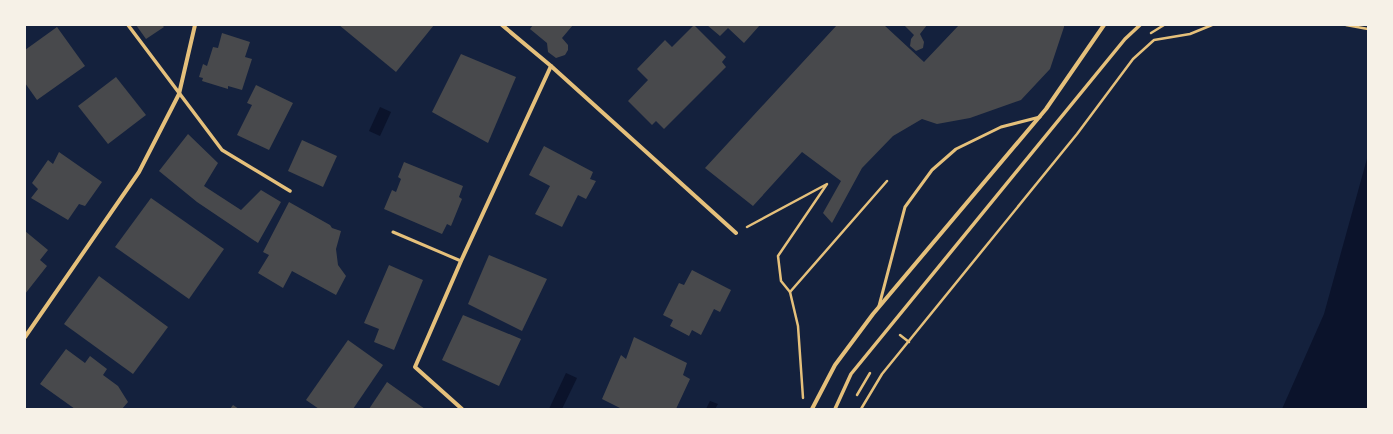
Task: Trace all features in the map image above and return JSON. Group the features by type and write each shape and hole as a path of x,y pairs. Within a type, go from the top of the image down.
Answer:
{"street":[{"path":"128,25 178,94 222,150 290,191"},
{"path":"25,337 139,172 178,94 195,25"},
{"path":"502,25 507,27 551,66 736,233"},
{"path":"812,409 835,365 878,307 1040,117 1104,25"},
{"path":"834,409 851,374 1120,44 1140,25"},
{"path":"462,409 415,367 461,261 551,66"}],"lane":[{"path":"878,307 906,207 932,170 956,149 1001,127 1040,117"},
{"path":"393,232 461,261"}],"path":[{"path":"861,409 882,374 1077,134 1133,59 1154,40 1190,34 1212,25"},
{"path":"1346,25 1368,29"},
{"path":"790,292 887,181"},
{"path":"736,233 827,184 778,256 781,281 790,292 798,326 803,402"}],"water":[{"path":"380,107 391,112 380,136 369,131"},
{"path":"1368,155 1368,409 1282,409 1324,314"},
{"path":"566,373 577,378 562,409 549,409"},
{"path":"710,401 718,404 715,409 706,409"}],"building":[{"path":"136,25 162,25 164,27 146,39"},
{"path":"339,25 434,25 396,72"},
{"path":"533,25 573,25 562,38 568,45 568,50 565,55 556,58 548,52 547,43 530,29"},
{"path":"694,25 726,57 722,62 726,67 664,129 656,121 652,125 628,101 648,80 637,69 665,40 672,47"},
{"path":"707,25 760,25 744,43 728,28 720,36"},
{"path":"837,25 884,25 924,62 959,25 1064,25 1064,27 1050,69 1021,100 970,118 937,124 922,119 893,136 862,168 832,223 823,213 841,181 802,152 753,206 705,168"},
{"path":"904,25 927,25 920,34 924,42 923,48 916,51 910,46 911,39 914,35"},
{"path":"57,27 85,66 37,100 25,83 25,50"},
{"path":"222,33 250,42 245,57 252,59 242,90 228,86 228,89 202,81 203,78 199,77 203,64 207,66 213,47 218,48"},
{"path":"461,54 516,77 488,143 432,112"},
{"path":"116,77 146,115 108,144 78,106"},
{"path":"256,85 293,103 269,150 237,135 252,105 247,103"},
{"path":"188,134 218,163 204,186 241,210 261,190 281,202 258,243 197,202 159,171"},
{"path":"302,140 337,156 323,187 288,171"},
{"path":"544,146 593,172 590,179 596,181 586,199 578,195 562,227 535,214 550,186 529,175"},
{"path":"59,152 102,182 85,206 79,204 68,220 31,198 38,189 32,183 48,160 53,164"},
{"path":"404,162 463,186 459,197 462,199 451,226 447,224 442,234 384,209 392,190 396,192 401,179 398,177"},
{"path":"151,198 224,249 189,299 115,247"},
{"path":"289,202 330,225 332,228 341,231 336,249 338,265 346,276 336,295 292,271 283,288 258,273 269,255 263,252"},
{"path":"25,231 48,250 40,260 47,266 25,294"},
{"path":"489,255 547,279 522,331 468,304"},
{"path":"389,265 423,280 394,350 374,342 379,329 364,323"},
{"path":"692,270 731,290 720,312 714,309 701,335 692,330 689,336 670,326 673,320 663,315 679,283 684,285"},
{"path":"99,276 168,327 133,374 64,324"},
{"path":"463,315 521,339 499,386 442,360"},
{"path":"634,337 687,363 683,375 690,379 676,409 622,409 602,399 621,355 626,359"},
{"path":"348,340 383,365 353,409 319,409 306,400"},
{"path":"66,349 85,363 90,356 107,369 103,375 118,386 128,402 122,409 75,409 40,384"},
{"path":"387,382 425,409 369,409"},
{"path":"233,405 239,409 230,409"}]}
